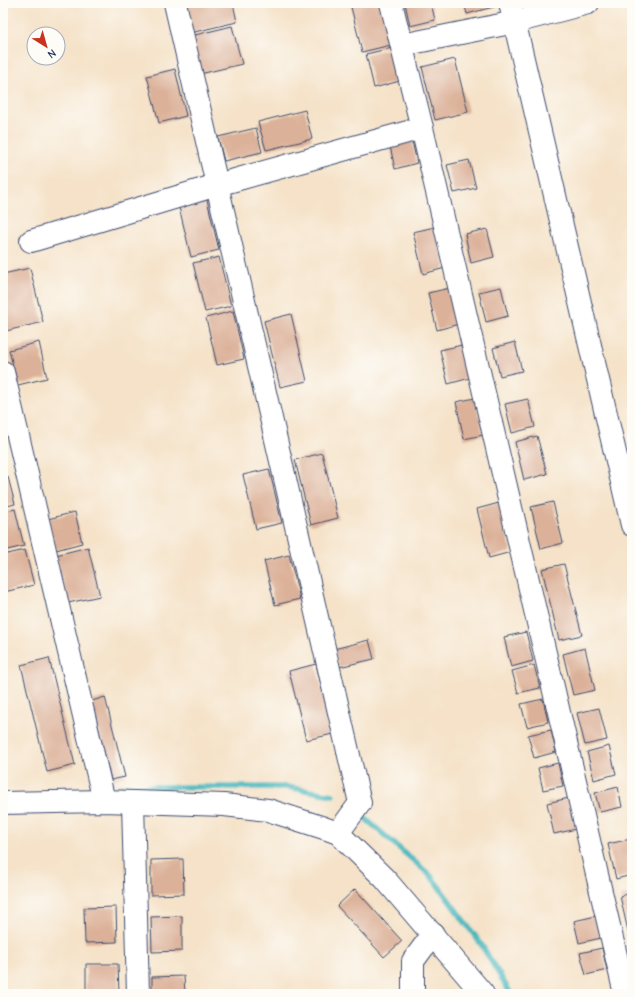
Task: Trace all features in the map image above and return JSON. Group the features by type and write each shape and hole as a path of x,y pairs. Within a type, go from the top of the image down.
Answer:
{"street":[{"path":"175,3 360,803 338,834"},
{"path":"391,3 422,128 625,994"},
{"path":"402,46 512,12 588,3"},
{"path":"512,12 632,525"},
{"path":"31,241 422,128"},
{"path":"3,372 104,801"},
{"path":"3,803 104,801 224,804 254,808 297,818 338,834 385,879 483,994"},
{"path":"133,802 138,994"},
{"path":"413,994 413,961 433,934"}],"building":[{"path":"183,3 233,3 237,22 190,33"},
{"path":"350,3 381,3 391,45 362,52"},
{"path":"405,3 431,3 435,20 410,26"},
{"path":"464,3 500,3 501,5 467,14"},
{"path":"232,26 242,64 200,74 191,36"},
{"path":"392,48 400,81 374,88 366,54"},
{"path":"455,59 468,112 435,120 422,67"},
{"path":"175,69 186,116 159,123 147,76"},
{"path":"305,110 312,139 266,150 258,122"},
{"path":"256,128 262,152 224,161 218,137"},
{"path":"412,141 417,163 395,169 390,146"},
{"path":"469,160 476,188 454,193 447,165"},
{"path":"207,200 219,250 191,257 179,207"},
{"path":"435,227 445,268 423,274 413,232"},
{"path":"487,229 494,257 471,263 465,234"},
{"path":"219,257 231,306 205,312 193,263"},
{"path":"30,268 43,322 6,331 3,320 3,274"},
{"path":"501,287 508,316 486,322 479,292"},
{"path":"450,288 459,324 437,330 428,293"},
{"path":"233,311 244,359 217,365 206,318"},
{"path":"291,314 307,381 280,387 264,321"},
{"path":"39,342 47,378 18,385 9,350"},
{"path":"515,342 522,371 500,376 493,348"},
{"path":"462,345 470,378 448,384 440,350"},
{"path":"475,398 483,435 464,439 456,402"},
{"path":"528,399 535,427 512,433 505,404"},
{"path":"537,436 547,474 524,480 515,442"},
{"path":"322,453 338,518 311,525 295,460"},
{"path":"269,469 282,523 256,529 243,475"},
{"path":"8,477 15,504 3,507 3,478"},
{"path":"553,502 563,543 541,549 531,507"},
{"path":"499,503 511,552 489,558 477,509"},
{"path":"15,509 24,546 3,551 3,512"},
{"path":"75,512 82,543 56,550 48,519"},
{"path":"88,547 100,596 68,603 56,555"},
{"path":"25,550 34,585 4,592 3,555"},
{"path":"289,555 300,599 275,605 264,561"},
{"path":"564,564 582,635 559,640 542,569"},
{"path":"526,632 533,661 511,667 504,637"},
{"path":"369,640 374,659 339,667 334,649"},
{"path":"585,648 595,690 573,695 563,654"},
{"path":"49,658 75,765 47,772 21,665"},
{"path":"316,664 333,734 306,740 289,671"},
{"path":"534,665 540,688 518,693 512,671"},
{"path":"105,697 125,777 111,780 92,701"},
{"path":"543,699 548,722 527,727 521,704"},
{"path":"599,708 607,740 585,745 577,713"},
{"path":"551,730 556,752 534,758 528,735"},
{"path":"609,746 616,774 594,780 587,752"},
{"path":"558,763 563,786 543,790 538,768"},
{"path":"618,787 622,807 600,812 595,793"},
{"path":"569,798 576,829 554,834 547,803"},
{"path":"631,839 632,875 616,879 608,844"},
{"path":"183,859 184,894 151,895 151,860"},
{"path":"355,889 402,941 384,957 337,906"},
{"path":"632,893 632,944 631,944 620,896"},
{"path":"116,907 117,942 85,943 84,908"},
{"path":"182,916 182,951 152,952 151,917"},
{"path":"596,916 601,938 579,943 574,921"},
{"path":"602,948 607,970 586,975 580,953"},
{"path":"86,964 118,964 119,994 86,994"},
{"path":"184,976 185,994 152,994 152,977"}],"waterway":[{"path":"122,787 287,787 333,795"},
{"path":"366,819 431,876 481,944 511,994"}]}
